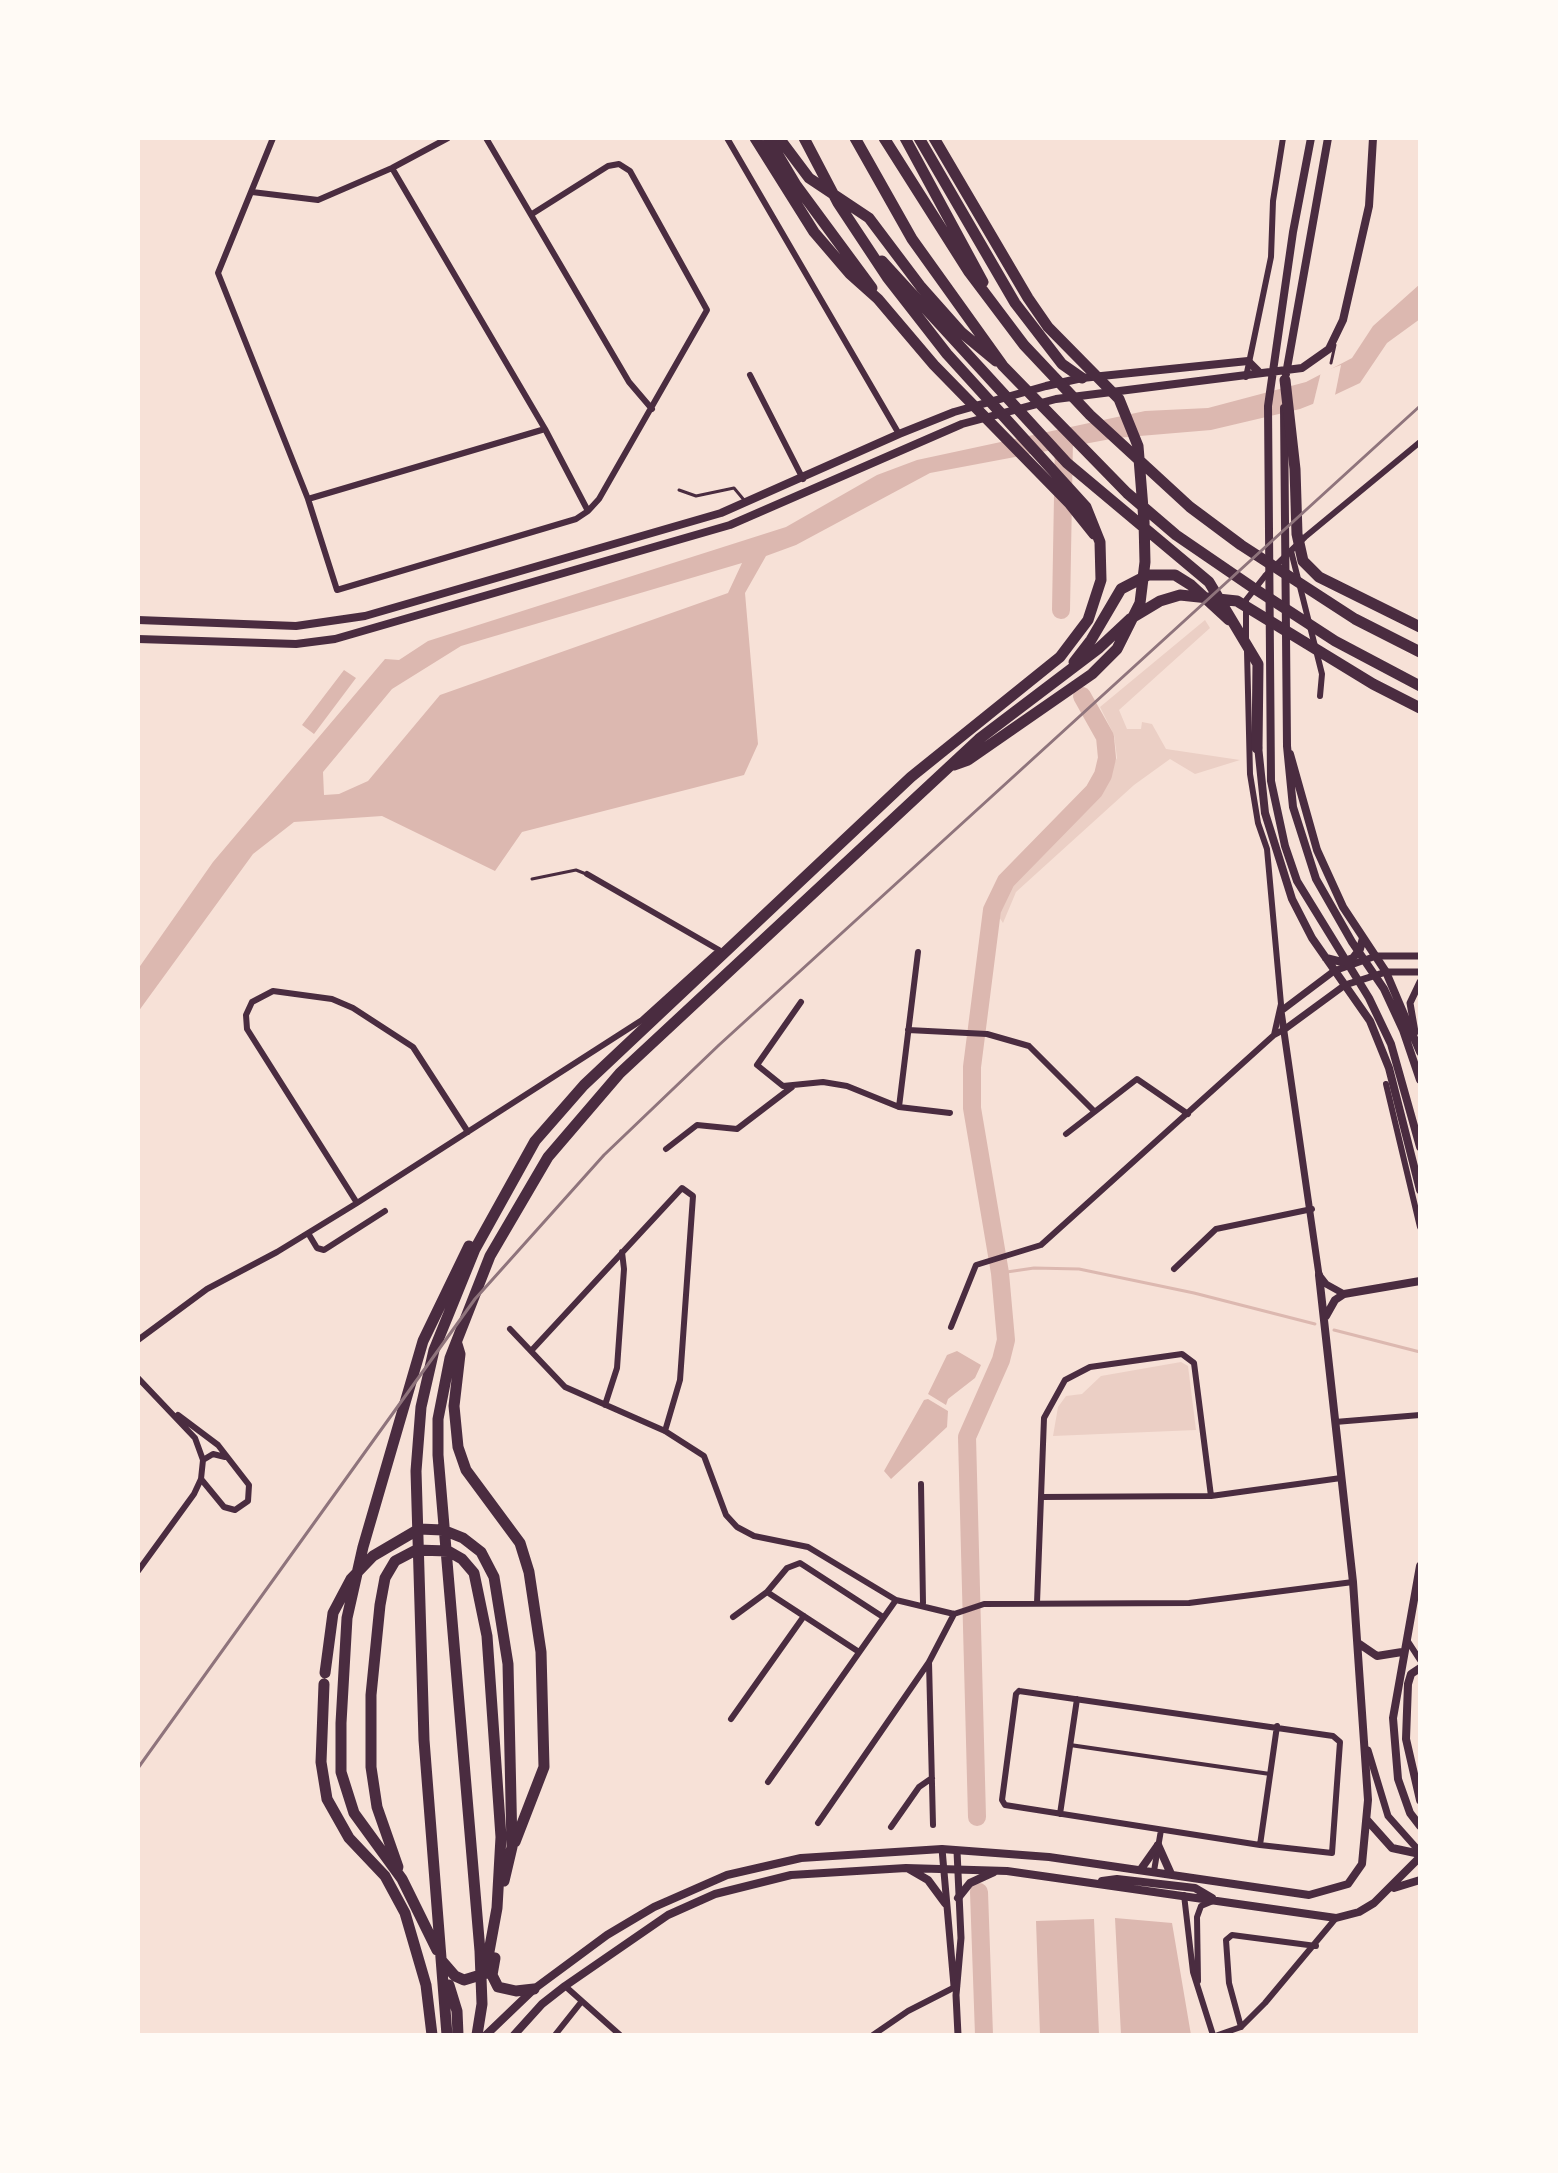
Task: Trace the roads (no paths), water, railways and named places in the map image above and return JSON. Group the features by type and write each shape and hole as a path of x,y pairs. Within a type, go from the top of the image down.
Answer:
{"highway":[{"path":"755,138 814,232 850,274 878,299 934,365 1070,504 1100,542"},
{"path":"768,138 796,185 860,267 878,299"},
{"path":"779,138 809,178 869,218 882,231 931,299 980,350 1003,366"},
{"path":"447,2035 424,1740 417,1439 429,1369 440,1331 475,1249 535,1141 584,1085 899,788 1052,665 1076,639 1095,604 1101,580 1100,542 1094,519 1080,498 947,354 868,249 838,203 804,138"},
{"path":"855,138 912,239 1003,366 1127,493 1176,535 1335,641 1420,686"},
{"path":"884,138 941,232 1000,314 1090,415 1190,507 1241,545 1355,619 1420,652"},
{"path":"905,138 1000,314"},
{"path":"919,138 930,152 1015,303 1062,364 1082,378"},
{"path":"934,138 1028,298 1070,350 1119,399 1138,446 1145,548 1140,603 1117,649 1092,674 968,760 950,766"},
{"path":"868,249 899,276 1067,463 1209,582 1258,664 1257,748"},
{"path":"1285,380 1295,469 1297,534 1303,561 1319,577 1420,627"},
{"path":"1064,674 1091,640 1121,589 1148,575 1175,575 1191,585 1240,632"},
{"path":"482,2004 464,1736 438,1455 443,1379 490,1256 516,1207 577,1121 620,1073 979,739 1099,648 1130,619 1160,601 1180,595 1218,596 1237,601 1373,684 1420,708"},
{"path":"402,1879 354,1813 341,1772 344,1671 351,1592 423,1341 457,1267 524,1160"},
{"path":"457,1344 460,1354 454,1417 458,1447 466,1470 520,1543 529,1572 541,1652 546,1745 540,1780 512,1847 504,1880 492,1975 498,1987 516,1991 534,1989"},
{"path":"432,2035 426,1985 405,1913 385,1876 349,1838 327,1799 321,1762 325,1679 333,1613 351,1579 373,1556 419,1529 453,1534 481,1552 494,1577 504,1633 512,1847"},
{"path":"477,2035 482,2004 497,1908 501,1837 487,1636 474,1573 462,1559 448,1551 416,1550 395,1561 385,1578 369,1734 377,1807 402,1879 451,1973 464,1980 486,1974 494,1958"},
{"path":"438,1953 457,2011 458,2035"}],"main road":[{"path":"1311,138 1293,232 1268,406 1271,781 1285,846 1304,894 1369,998 1391,1044 1420,1147"},
{"path":"1328,138 1285,380 1282,456 1287,746 1293,807 1304,849 1333,910 1384,989 1403,1030 1420,1080"},
{"path":"138,639 296,644 335,639 730,525 962,424 1056,399 1246,377 1258,371 1302,368 1323,356 1335,341 1362,244 1373,138"},
{"path":"138,620 296,626 330,623 498,579 746,503 954,412 1082,378 1248,361 1258,371"},
{"path":"1268,652 1257,748 1271,836 1292,899 1325,958 1370,1021 1389,1068"},
{"path":"1287,746 1303,790 1311,831 1343,907 1386,972 1415,1033 1419,1049"},
{"path":"1325,958 1348,961 1357,954 1363,938"},
{"path":"1419,1049 1408,1031 1390,1030 1385,1046 1389,1068 1420,1190"},
{"path":"486,2035 534,1989 607,1935 654,1907 727,1875 801,1858 942,1849 1010,1853 1309,1895 1334,1890 1357,1875 1365,1853 1367,1820 1365,1737 1353,1582 1319,1275"},
{"path":"1324,1320 1329,1308 1344,1294 1420,1281"},
{"path":"1420,1566 1402,1652 1393,1718 1393,1753 1403,1796 1420,1826"},
{"path":"1358,1643 1377,1656 1402,1652"},
{"path":"1420,1668 1413,1671 1408,1684 1406,1739 1420,1800"},
{"path":"1367,1820 1392,1848 1420,1855 1391,1890"},
{"path":"1158,1845 1171,1874"},
{"path":"1141,1869 1158,1845"},
{"path":"514,2035 542,2004 565,1986 668,1915 715,1894 791,1875 957,1867 1183,1894 1336,1918 1359,1912 1391,1890 1420,1880"},
{"path":"906,1868 928,1880 945,1903"},
{"path":"958,1898 970,1883 988,1873 1007,1871"},
{"path":"1153,1883 1154,1871"},
{"path":"1092,1882 1117,1879 1195,1888 1216,1899"}],"street":[{"path":"273,138 218,273 308,499 337,590 576,519 588,511 652,409 707,310 630,171 619,164 608,166 532,214"},
{"path":"252,192 318,200 392,168 448,138"},
{"path":"486,138 629,382 652,409"},
{"path":"727,138 899,434"},
{"path":"1246,377 1271,257 1273,201 1283,138"},
{"path":"392,168 545,429 588,511"},
{"path":"750,375 803,479"},
{"path":"308,499 545,429"},
{"path":"1344,1294 1334,1290 1319,1275 1312,1209 1281,1011 1267,849 1258,823 1250,774 1251,711 1244,611 1252,592 1291,551 1420,442"},
{"path":"1291,551 1322,674 1320,696"},
{"path":"138,1340 207,1289 357,1203 642,1020 921,764"},
{"path":"587,874 719,950"},
{"path":"899,1107 918,952"},
{"path":"1274,1035 1281,1011 1334,971 1376,956 1420,956"},
{"path":"951,1327 976,1265 984,1260 1041,1245 1274,1035 1345,985 1386,972 1420,972"},
{"path":"1415,1033 1410,1003 1420,982"},
{"path":"357,1203 247,1029 246,1015 252,1002 273,991 332,999 353,1008 413,1047 468,1132"},
{"path":"792,1087 783,1086 757,1065 801,1002"},
{"path":"908,1030 987,1034 1029,1046 1094,1111"},
{"path":"1066,1134 1137,1079 1188,1114"},
{"path":"666,1149 697,1125 737,1129 792,1087 813,1081 847,1086 899,1107 950,1113"},
{"path":"1386,1084 1420,1227"},
{"path":"531,1351 682,1188 693,1196 680,1380 665,1431"},
{"path":"1174,1269 1216,1229 1312,1209"},
{"path":"308,1233 317,1248 324,1250 385,1211"},
{"path":"605,1405 617,1368 624,1269 622,1252"},
{"path":"510,1329 565,1387 665,1431 704,1456 726,1515 737,1527 754,1536 808,1547 896,1600 923,1603 957,1613 984,1604 1189,1603 1353,1582"},
{"path":"1037,1603 1044,1418 1065,1380 1090,1367 1182,1354 1194,1363 1211,1496"},
{"path":"138,1378 195,1438 203,1460 201,1479 138,1571"},
{"path":"166,1406 218,1445 249,1485 250,1495 245,1505 235,1510 224,1507 201,1479"},
{"path":"1335,1422 1420,1415"},
{"path":"203,1460 213,1454 228,1459"},
{"path":"1041,1497 1211,1496 1341,1478"},
{"path":"921,1484 923,1603"},
{"path":"733,1617 767,1592 787,1568 800,1563 808,1547"},
{"path":"800,1563 883,1617"},
{"path":"767,1592 859,1652"},
{"path":"768,1782 896,1600"},
{"path":"818,1823 929,1662 957,1613"},
{"path":"731,1719 804,1616"},
{"path":"1406,1637 1420,1660"},
{"path":"929,1662 933,1825"},
{"path":"1019,1691 1077,1699 1333,1736 1340,1742 1334,1848 1329,1854 1260,1845 1005,1805 1002,1800 1019,1691"},
{"path":"1060,1814 1077,1699"},
{"path":"1260,1845 1277,1726"},
{"path":"1365,1737 1388,1816 1420,1855"},
{"path":"1070,1745 1270,1774"},
{"path":"891,1827 919,1787 932,1778"},
{"path":"1154,1871 1161,1830"},
{"path":"942,1849 958,2035"},
{"path":"955,1989 961,1938 957,1851"},
{"path":"1183,1894 1193,1972 1215,2035 1241,2027 1316,1946 1336,1918"},
{"path":"1198,1981 1197,1917 1201,1906 1216,1899"},
{"path":"1241,2027 1229,1983 1226,1940 1232,1935 1316,1946"},
{"path":"565,1986 620,2035"},
{"path":"873,2035 955,1989"},
{"path":"555,2035 582,2001"}],"lane":[{"path":"1331,363 1335,341"},
{"path":"679,490 696,496 738,488 746,503"},
{"path":"532,879 576,870 587,874"}],"waterway":[{"path":"1061,610 1064,439"},
{"path":"977,1817 967,1437 1001,1360 1006,1340 1000,1273 972,1108 972,1067 992,910 1006,881 1094,791 1103,775 1107,758 1105,737 1082,696"},
{"path":"1000,1273 1034,1268 1079,1269 1194,1293 1315,1324"},
{"path":"1334,1330 1420,1352"},
{"path":"979,1892 984,2035"}],"railway":[{"path":"138,1768 475,1299 604,1155 719,1045 1420,406"}]}
